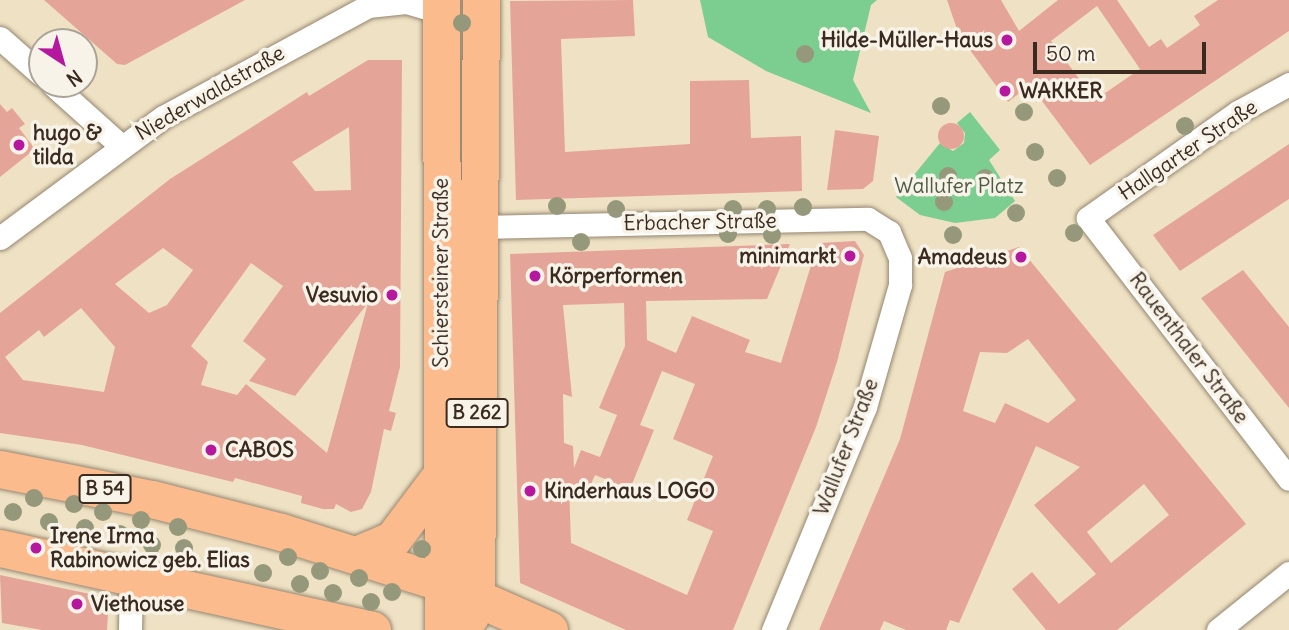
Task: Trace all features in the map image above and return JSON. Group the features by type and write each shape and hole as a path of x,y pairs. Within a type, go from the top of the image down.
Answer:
{"main road":[{"name":"Schiersteiner Straße","path":"476,598 481,0"},
{"name":"Schiersteiner Straße","path":"441,6 443,630"},
{"name":"B 54","path":"0,469 175,504 356,555 443,583 549,630"},
{"path":"356,555 392,540 441,475"},
{"path":"0,548 131,575 323,625 372,630"},
{"path":"454,630 470,616 476,598"}],"street":[{"name":"Niederwaldstraße","path":"0,237 120,145 368,6 406,2 441,6"},
{"path":"0,37 28,62"},
{"name":"Hallgarter Straße","path":"1088,218 1238,112 1289,84"},
{"path":"68,98 120,145"},
{"name":"Rauenthaler Straße","path":"1088,218 1289,479"},
{"name":"Erbacher Straße","path":"478,227 868,219 889,232 900,258"},
{"name":"Wallufer Straße","path":"773,630 865,407 900,285 900,258"},
{"path":"1218,630 1289,573"},
{"path":"131,575 131,630"}],"green space":[{"path":"700,0 877,0 871,5 853,80 871,113 766,71 708,37"},
{"name":"Wallufer Platz","path":"970,112 1000,150 989,160 1015,201 995,218 955,223 920,215 896,197 940,143 953,151 964,143 965,133 957,123"}],"building":[{"path":"44,0 245,0 125,65 117,64 98,47 98,28 76,28"},
{"path":"633,0 635,36 561,39 565,152 690,144 690,81 749,80 751,138 801,136 802,191 516,200 510,1"},
{"path":"947,0 1001,0 1019,31 1058,0 1117,0 1149,47 1161,39 1167,48 1200,25 1194,16 1218,0 1289,0 1289,31 1090,165 1030,85 1008,102 959,35","holes":["1097,6 1140,69 1095,100 1051,41"]},
{"path":"368,60 402,60 400,367 389,411 396,413 391,431 384,429 371,492 362,509 351,512 336,504 334,509 323,509 301,503 302,496 235,478 233,482 82,445 0,433 0,313 170,179 307,92 309,96","holes":["349,127 351,190 315,191 292,162","163,248 193,270 167,305 149,313 115,284","251,263 283,286 243,341 266,359 249,381 295,396 368,303 327,453 246,384 237,395 201,385 208,362 191,346","81,308 115,347 104,392 23,380 5,357 39,330 44,337"]},
{"path":"0,104 7,112 12,108 25,124 19,128 35,149 0,177"},
{"path":"951,123 960,127 964,136 960,145 951,149 942,145 938,136 942,127"},
{"path":"835,130 879,136 873,181 863,189 827,190"},
{"path":"1289,144 1289,199 1180,271 1153,235"},
{"path":"855,241 864,255 837,362 816,427 733,630 626,630 520,583 510,254 790,244 767,299 646,301 647,340 676,353 692,316 750,340 745,352 781,363 820,243","holes":["624,303 625,346 599,408 617,415 600,457 581,450 574,468 573,446 564,443 563,394 572,397 563,305","662,371 695,384 673,439 713,456 687,520 713,531 687,595 571,543 569,483 588,491 595,475 630,489 654,430 640,425"]},
{"path":"1019,247 1246,524 1117,630 1046,630 1012,589 1032,572 1059,604 1096,574 1034,505 1080,467 1036,446 959,623 950,620 946,630 906,630 884,621 880,630 819,630 900,439 945,272","holes":["1028,339 1076,400 1048,423 1005,403 995,423 963,411 980,352 1007,353","1144,484 1169,515 1111,563 1087,532"]},
{"path":"1243,270 1289,327 1289,408 1201,298"},
{"path":"0,575 109,598 107,630 42,630 2,623"}],"place":[{"name":"Hilde-Müller-Haus","path":"1007,40"},
{"name":"WAKKER","path":"1005,91"},
{"name":"hugo & tilda","path":"19,145"},
{"name":"minimarkt","path":"850,256"},
{"name":"Amadeus","path":"1021,257"},
{"name":"Körperformen","path":"535,276"},
{"name":"Vesuvio","path":"392,295"},
{"name":"CABOS","path":"211,450"},
{"name":"Kinderhaus LOGO","path":"530,491"},
{"name":"Irene Irma Rabinowicz geb. Elias","path":"36,548"},
{"name":"Viethouse","path":"77,604"}]}
